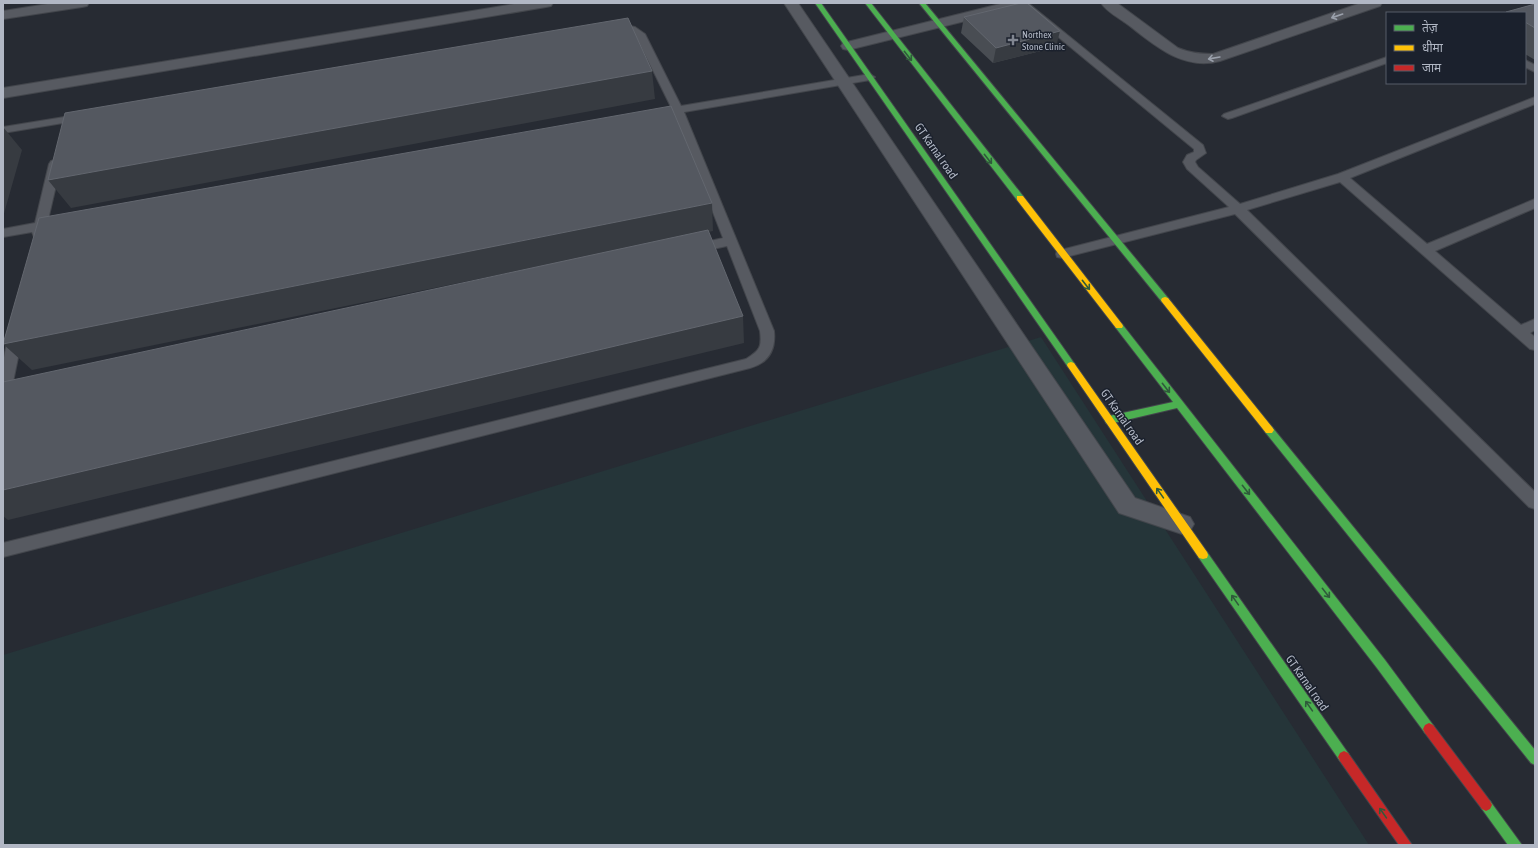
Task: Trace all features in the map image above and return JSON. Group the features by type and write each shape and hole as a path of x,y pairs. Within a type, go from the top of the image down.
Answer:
{"main road":[{"name":"GT Karnal road","path":"818,3 1406,845"},
{"path":"868,3 891,35 1381,664 1516,845"},
{"path":"922,3 940,23 1116,240 1535,759"},
{"path":"1110,420 1179,404"}],"street":[{"path":"3,15 82,3"},
{"path":"3,93 546,3"},
{"path":"791,3 1127,506 1182,524"},
{"path":"848,46 1022,3"},
{"path":"1108,3 1173,51 1185,57 1200,59 1215,58 1374,3"}],"lane":[{"path":"1022,3 1199,148 1200,153 1190,158 1190,165 1238,209 1535,502"},
{"path":"3,550 750,364 764,355 769,343 767,331 678,110 641,36 631,29 618,26 604,26"},
{"path":"1228,116 1386,60"},
{"path":"1526,64 1535,68"},
{"path":"654,114 870,77"},
{"path":"1062,254 1238,209 1342,177 1535,100"},
{"path":"3,130 96,114"},
{"path":"62,135 65,120"},
{"path":"35,249 58,150"},
{"path":"1342,177 1535,345"},
{"path":"1426,250 1535,203"},
{"path":"3,233 63,222"},
{"path":"678,252 732,242"},
{"path":"3,418 4,387 20,318"},
{"path":"1520,332 1535,324"},
{"path":"4,387 20,384"}],"shaded area":[{"path":"1041,337 1369,845 3,845 3,655"}],"building":[{"path":"1021,3 1027,3 1060,31 996,48 964,17"},
{"path":"1535,4 1535,28 1526,23 1526,12 1506,12"},
{"path":"628,18 652,71 48,180 65,113"},
{"path":"671,106 712,203 3,344 39,218"},
{"path":"708,230 743,316 3,490 3,382"}],"traffic: fast":[{"path":"818,3 1071,365"},
{"path":"868,3 1020,198"},
{"path":"922,3 1165,300"},
{"path":"1119,326 1381,664 1429,729"},
{"path":"1109,420 1179,404"},
{"path":"1269,430 1535,759"},
{"path":"1203,555 1344,757"},
{"path":"1486,805 1516,845"}],"traffic: slow":[{"path":"1020,198 1119,326"},
{"path":"1165,300 1269,430"},
{"path":"1071,365 1203,555"}],"traffic: jam":[{"path":"1429,729 1486,805"},
{"path":"1344,757 1406,845"}],"place":[{"name":"Northex Stone Clinic","path":"1013,40"}]}
